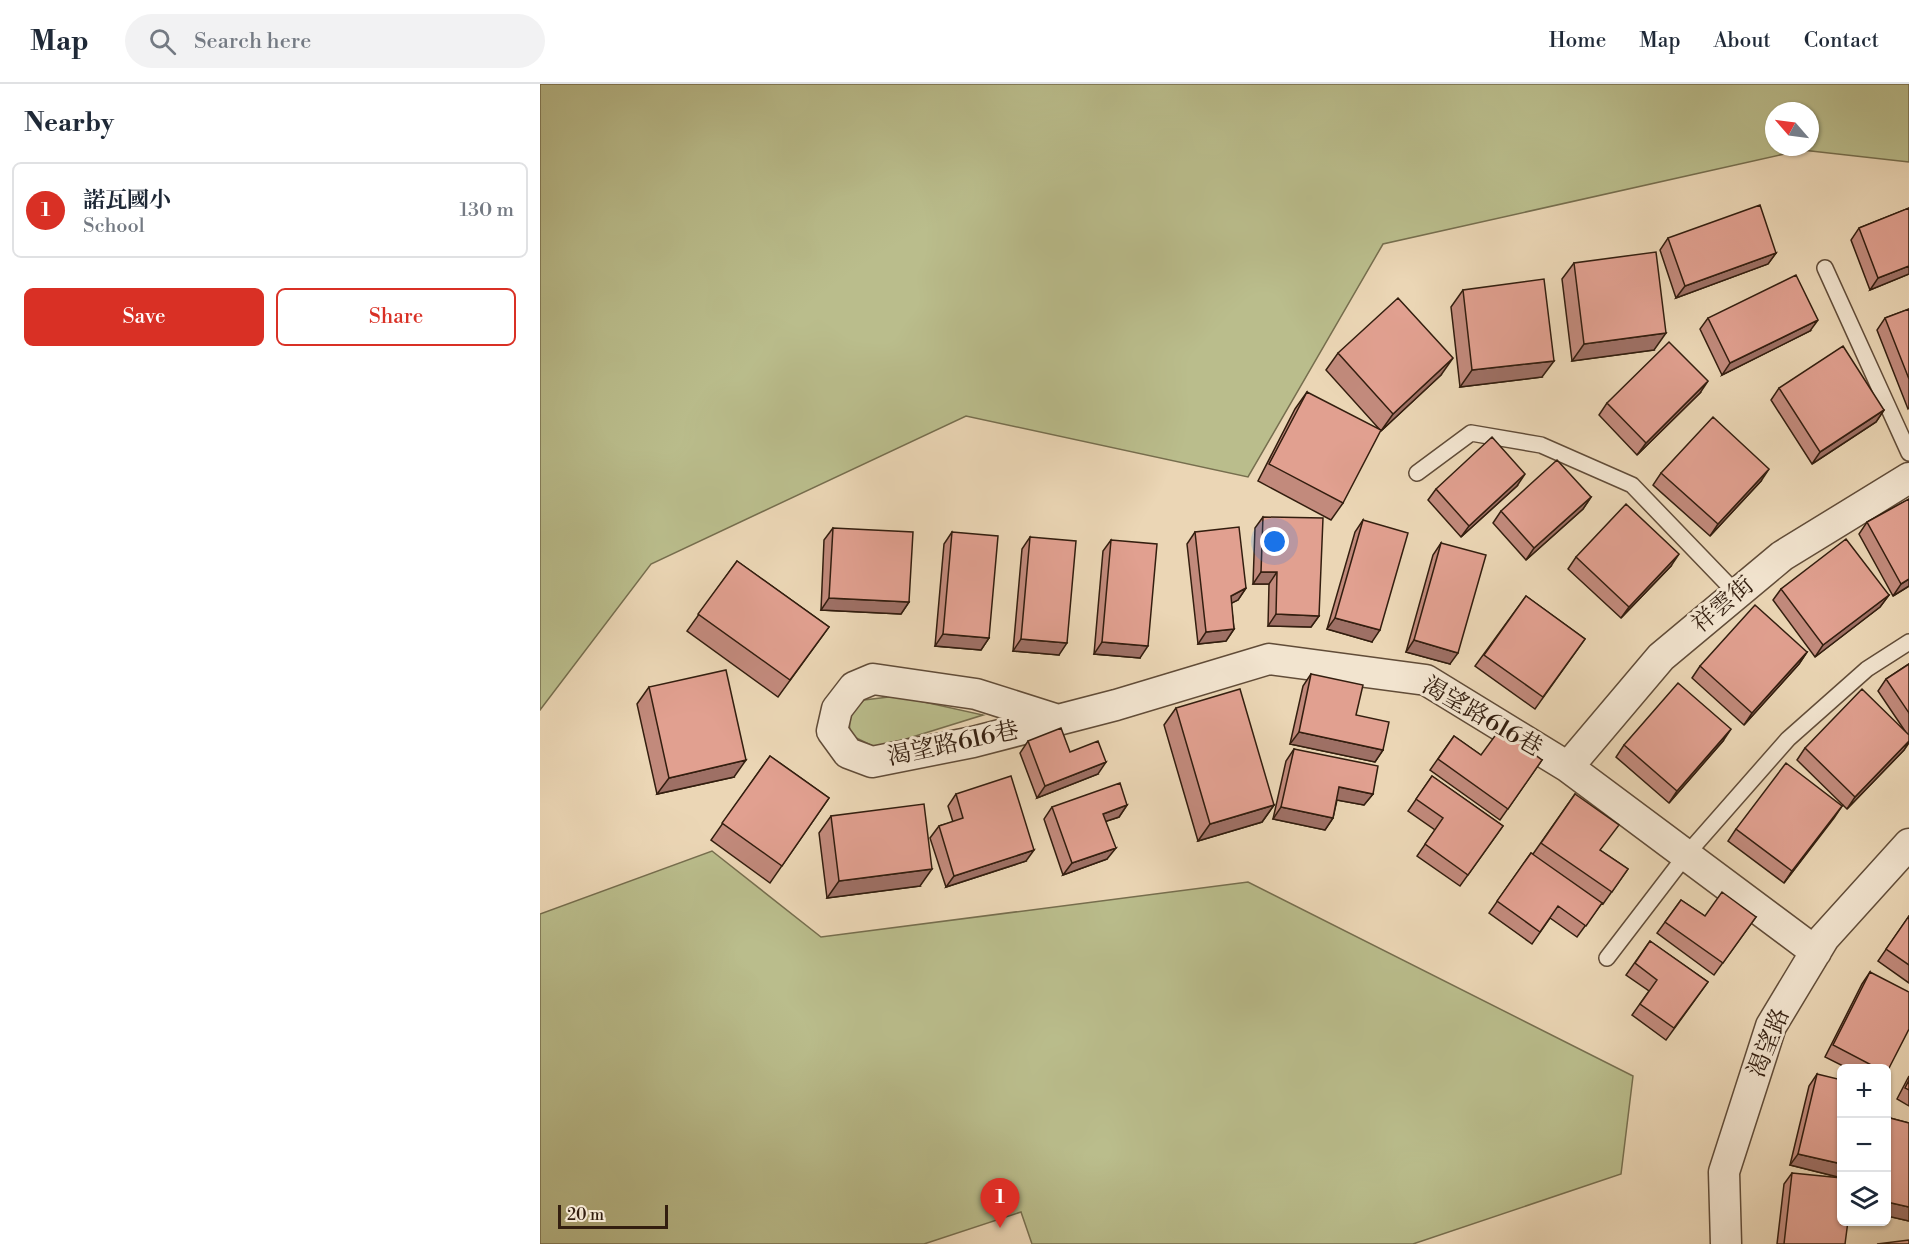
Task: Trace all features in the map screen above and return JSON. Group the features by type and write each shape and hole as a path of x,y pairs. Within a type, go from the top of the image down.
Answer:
{"street":[{"name":"祥雲街","path":"1568,767 1661,657 1782,556 1909,478"},
{"name":"渴望路616巷","path":"1058,720 976,694 873,679 854,687 837,709 832,731 848,753 872,762 973,742 1058,720 1127,702 1269,659 1426,680 1568,767 1816,952"},
{"name":"渴望路","path":"1726,1244 1724,1172 1771,1026 1824,938 1909,844"}],"lane":[{"path":"1825,268 1909,453"},
{"path":"1417,473 1471,434 1541,445 1632,485 1737,594"},
{"path":"1607,958 1686,855 1788,740 1867,669 1909,642"}],"green space":[{"path":"540,84 1909,84 1909,162 1819,152 1819,102 1765,102 1765,156 1775,156 1383,244 1248,477 966,416 651,564 540,710"},
{"path":"897,696 983,715 877,748 850,735 849,715 864,700"},
{"path":"712,851 821,937 1248,882 1633,1076 1621,1174 1413,1244 1032,1244 1021,1212 924,1244 540,1244 540,914"}],"building":[{"path":"1760,205 1776,253 1685,286 1668,238"},
{"path":"1909,208 1909,266 1878,278 1859,228"},
{"path":"1656,252 1666,333 1584,344 1574,263"},
{"path":"1796,275 1818,320 1730,363 1708,318"},
{"path":"1544,279 1554,361 1472,370 1463,290"},
{"path":"1398,298 1453,358 1393,414 1338,353"},
{"path":"1909,309 1909,379 1885,318"},
{"path":"1669,342 1708,381 1646,443 1607,403"},
{"path":"1843,346 1884,410 1820,452 1779,388"},
{"path":"1307,392 1381,430 1343,503 1269,464"},
{"path":"1713,417 1769,469 1718,524 1661,473"},
{"path":"1492,437 1525,474 1469,526 1436,489"},
{"path":"1557,460 1591,497 1534,548 1501,511"},
{"path":"1909,499 1909,579 1901,584 1867,522"},
{"path":"1626,504 1679,554 1629,607 1576,557"},
{"path":"1263,517 1323,518 1319,616 1276,614 1277,572 1261,572"},
{"path":"1363,520 1408,533 1380,630 1335,618"},
{"path":"1239,527 1246,588 1231,596 1234,629 1206,632 1195,532"},
{"path":"833,528 913,532 909,602 829,598"},
{"path":"952,532 998,536 989,638 943,634"},
{"path":"1030,537 1076,541 1067,643 1021,639"},
{"path":"1846,539 1889,595 1823,645 1781,589"},
{"path":"1111,540 1157,544 1148,646 1102,642"},
{"path":"1441,543 1486,555 1458,653 1414,640"},
{"path":"737,561 829,627 790,680 698,614"},
{"path":"1526,596 1585,639 1543,697 1484,655"},
{"path":"1755,605 1807,652 1752,713 1700,666"},
{"path":"1909,664 1909,713 1886,679"},
{"path":"726,670 746,760 669,778 649,687"},
{"path":"1311,674 1363,685 1356,715 1389,722 1383,750 1299,732"},
{"path":"1678,683 1731,729 1677,791 1624,745"},
{"path":"1240,689 1274,805 1210,824 1176,708"},
{"path":"1862,689 1909,735 1909,741 1855,797 1805,748"},
{"path":"1061,728 1070,752 1098,741 1106,762 1045,786 1028,741"},
{"path":"1500,729 1542,760 1508,809 1438,759 1454,736 1481,755"},
{"path":"1294,749 1378,766 1373,794 1339,787 1333,818 1281,807"},
{"path":"770,756 829,798 782,866 722,823"},
{"path":"1786,763 1842,806 1792,871 1736,829"},
{"path":"1011,776 1034,850 954,876 939,826 963,818 956,794"},
{"path":"1432,776 1503,826 1468,875 1425,844 1443,818 1416,799"},
{"path":"1120,783 1127,805 1103,814 1116,848 1072,863 1052,807"},
{"path":"1575,794 1619,825 1600,850 1628,869 1612,892 1541,843"},
{"path":"924,804 932,869 839,881 831,816"},
{"path":"1531,853 1602,903 1586,926 1558,906 1540,932 1497,901"},
{"path":"1722,892 1756,917 1723,963 1665,922 1681,900 1705,916"},
{"path":"1909,916 1909,965 1886,949"},
{"path":"1650,941 1708,982 1674,1028 1640,1004 1657,980 1635,963"},
{"path":"1870,972 1909,992 1909,1029 1891,1064 1869,1064 1833,1045"},
{"path":"1817,1074 1837,1079 1837,1163 1798,1154"},
{"path":"1891,1118 1909,1123 1909,1207 1891,1203"},
{"path":"1792,1173 1837,1178 1837,1226 1847,1226 1845,1244 1784,1244"},
{"path":"1909,1240 1909,1244 1877,1244"}],"place":[{"name":"諾瓦國小","path":"1000,1228"}]}
